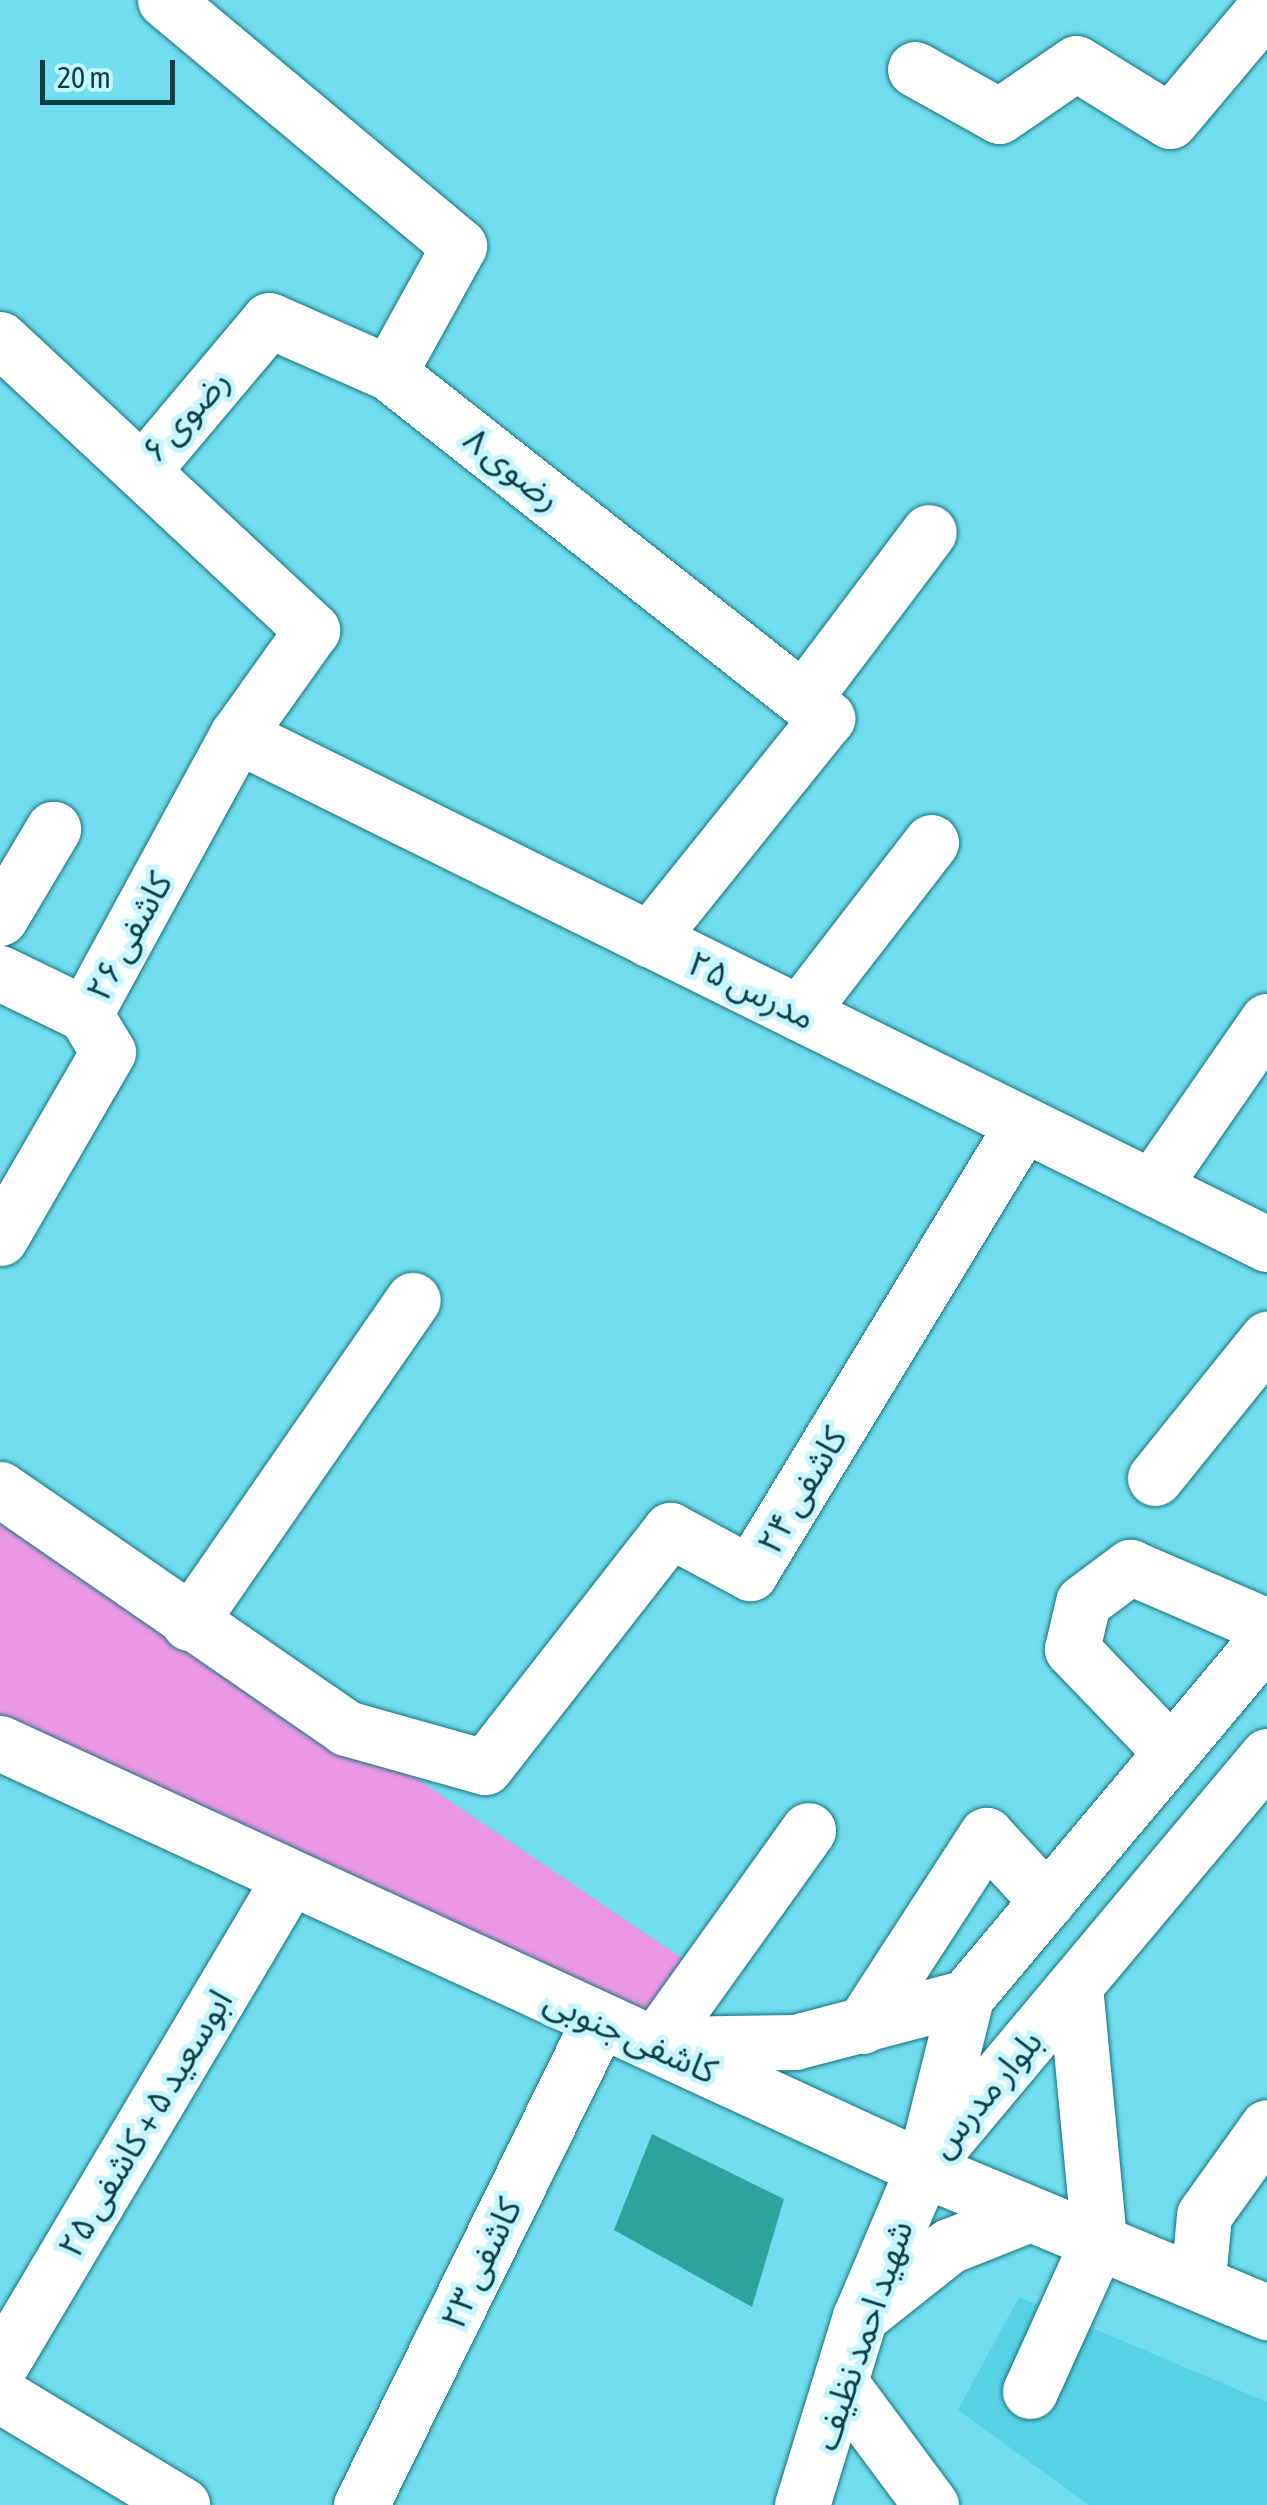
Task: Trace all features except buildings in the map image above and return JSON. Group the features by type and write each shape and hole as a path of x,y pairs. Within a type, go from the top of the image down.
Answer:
{"street":[{"path":"165,0 459,246 389,374"},
{"path":"915,68 999,116 1076,63 1170,121 1267,6"},
{"name":"رضوی ۶","path":"7,360 142,471 269,320 389,374"},
{"name":"رضوی ۸","path":"389,374 804,699"},
{"name":"کاشفی ۲۶","path":"0,1238 108,1052 85,1014 237,735 312,630 142,471"},
{"path":"649,938 828,718 804,699 929,532"},
{"name":"مدرس ۲۵","path":"237,735 1267,1244"},
{"path":"0,918 52,829"},
{"path":"799,1013 931,842"},
{"path":"0,973 85,1014"},
{"path":"1152,1187 1267,1021"},
{"name":"کاشفی ۲۴","path":"188,1622 346,1728 486,1767 670,1530 750,1573 1024,1124"},
{"path":"0,1489 188,1622 413,1300"},
{"path":"1155,1478 1267,1339"},
{"path":"1171,1752 1072,1649 1083,1602 1130,1567 1267,1626"},
{"name":"بلوار مدرس","path":"924,2166 966,1996 1267,1638"},
{"name":"کاشفی جنوبی","path":"0,1743 288,1881 599,2021 1030,2214 1099,2238 1267,2312"},
{"name":"بلوار مدرس","path":"924,2166 1267,1756"},
{"path":"655,2044 808,1830"},
{"path":"862,2026 986,1834 1047,1901"},
{"name":"ابوسعید ۵ + کاشفی ۲۵","path":"0,2366 288,1881"},
{"path":"1030,2392 1099,2238 1075,1986"},
{"path":"655,2044 794,2042 966,1996"},
{"name":"کاشفی ۲۳","path":"361,2505 599,2021"},
{"path":"1198,2279 1204,2215 1267,2128"},
{"name":"شهید احمد نظیف","path":"802,2505 844,2388 860,2316 924,2166"},
{"path":"860,2316 949,2246 1030,2214"},
{"path":"844,2388 932,2505"},
{"path":"0,2395 182,2505"}],"shaded area":[{"path":"0,1496 683,1959 640,2030 0,1738"},
{"path":"1019,2297 1267,2402 1267,2505 1089,2505 958,2410"}]}
